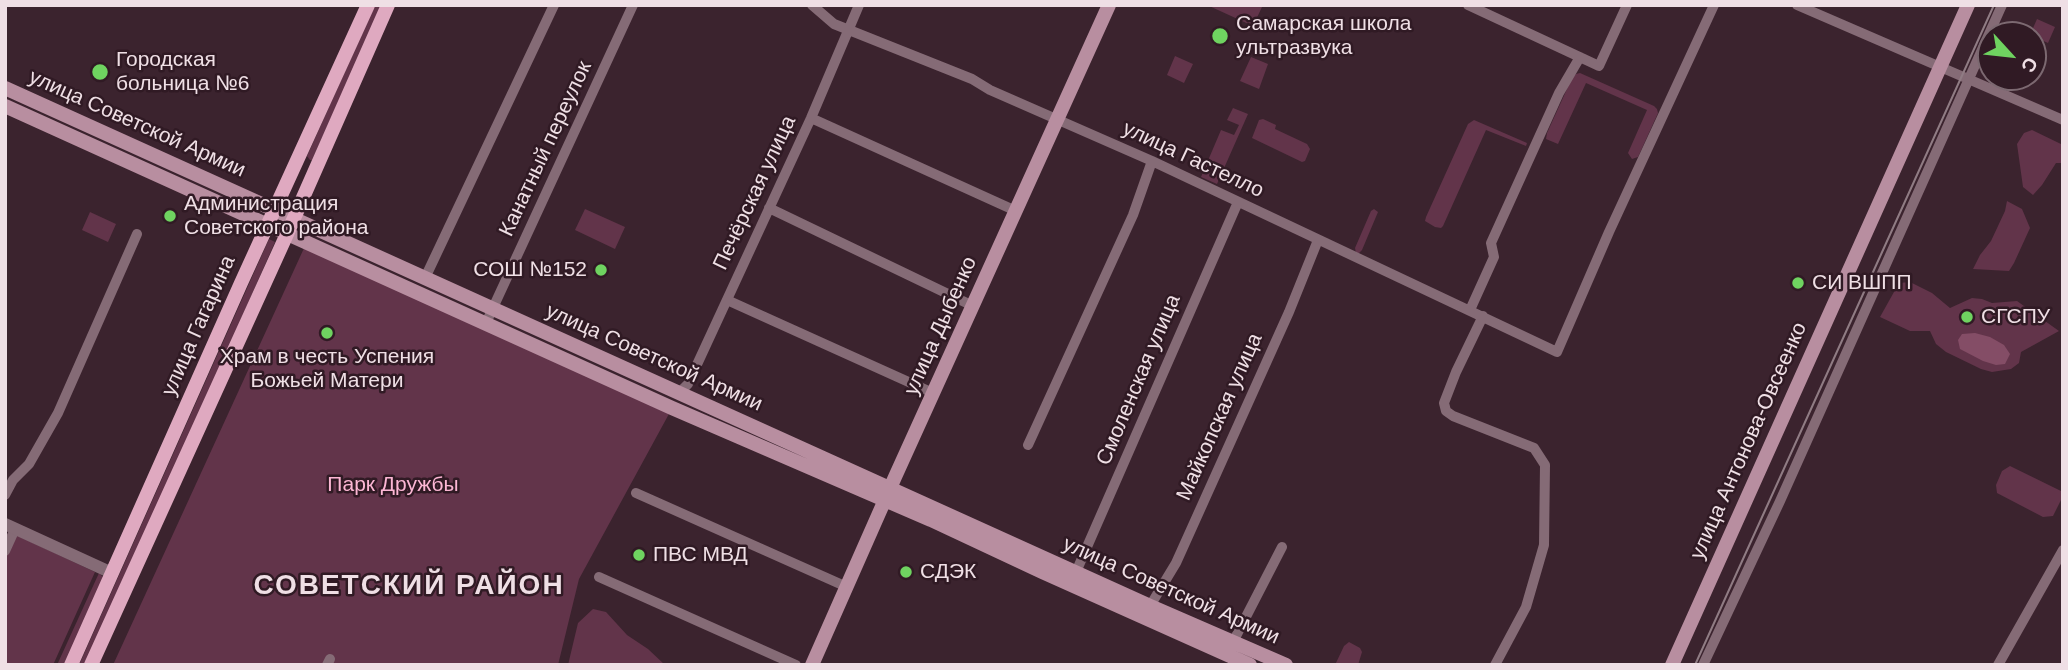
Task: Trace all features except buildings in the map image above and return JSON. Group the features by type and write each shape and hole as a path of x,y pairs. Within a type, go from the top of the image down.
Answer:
{"main road":[{"name":"улица Гагарина","path":"71,665 368,5"},
{"name":"улица Гагарина","path":"91,665 388,5"},
{"name":"улица Дыбенко","path":"812,665 1109,5"},
{"name":"улица Антонова-Овсеенко","path":"1676,663 1968,5"},
{"name":"улица Советской Армии","path":"5,88 680,393 887,494 1232,649 1286,665"},
{"name":"улица Советской Армии","path":"5,106 672,408 1076,572 1150,606 1232,649 1250,665"},
{"path":"50,126 57,111"},
{"path":"298,161 316,169"},
{"path":"672,408 680,393"}],"street":[{"path":"425,278 554,5"},
{"name":"Канатный переулок","path":"486,323 633,5"},
{"name":"улица Гастелло","path":"812,5 834,24 961,74 1001,95 1152,161 1558,352 1624,199 1714,5"},
{"name":"Печёрская улица","path":"680,393 688,384 811,118 859,5"},
{"path":"1468,5 1599,66 1627,5"},
{"path":"1797,5 2063,120"},
{"path":"1703,665 1780,501 2003,5"},
{"path":"1470,310 1494,257 1491,243 1559,93 1580,57"},
{"path":"811,118 1016,211"},
{"path":"1028,445 1133,215 1152,161"},
{"name":"Смоленская улица","path":"1076,572 1238,202"},
{"path":"769,208 973,306"},
{"path":"5,495 13,480 27,466 58,413 137,234"},
{"name":"Майкопская улица","path":"1150,606 1176,563 1289,312 1318,240"},
{"path":"727,300 933,393"},
{"path":"1483,316 1456,372 1444,403 1446,411 1534,447 1545,465 1544,545 1526,607 1495,665"},
{"path":"636,493 847,587"},
{"path":"5,551 10,527 112,573"},
{"path":"1232,649 1282,547"},
{"path":"1998,665 2063,550"},
{"path":"599,577 796,665"}],"green space":[{"path":"375,5 382,5 310,160 307,156"},
{"path":"1207,5 1261,5 1262,7 1253,26"},
{"path":"2047,23 2055,27 2047,43"},
{"path":"1175,56 1193,64 1184,83 1167,75"},
{"path":"1251,57 1268,64 1259,89 1240,81"},
{"path":"1580,73 1657,109 1658,113 1638,157 1632,159 1628,153 1647,110 1586,83 1558,144 1546,139 1572,78"},
{"path":"1233,108 1248,114 1217,184 1201,177 1221,130 1234,135 1239,125 1227,120"},
{"path":"1259,120 1276,125 1275,129 1307,144 1310,149 1305,161 1302,162 1252,138"},
{"path":"1474,120 1527,143 1526,146 1486,130 1443,226 1435,227 1425,221 1426,217 1468,124"},
{"path":"2032,130 2063,145 2063,163 2056,163 2033,195 2023,187 2017,144 2024,133"},
{"path":"2007,201 2022,209 2030,228 2014,263 2009,271 1973,269 1991,241"},
{"path":"585,209 625,227 615,249 575,230"},
{"path":"1374,209 1378,212 1362,250 1356,253 1355,248"},
{"path":"90,212 116,224 108,242 82,230"},
{"path":"269,239 275,242 189,437 86,665 79,665"},
{"name":"Парк Дружбы","path":"305,246 670,412 579,579 558,665 113,665"},
{"path":"1910,282 1932,293 1950,308 1972,298 1992,303 2017,301 2059,331 2021,352 2019,363 2011,369 1992,372 1981,369 1946,352 1936,344 1930,331 1910,331 1880,317 1899,283"},
{"path":"2010,466 2061,491 2061,500 2053,516 2043,517 1997,493 1996,485 2002,471"},
{"path":"16,535 95,572 53,665 5,665 5,559"},
{"path":"99,573 103,577 102,582 64,665 57,665"},
{"path":"593,609 606,612 627,635 665,665 568,665 578,623"},
{"path":"1349,642 1362,652 1358,665 1335,665 1344,646"}],"shaded area":[{"path":"1975,333 2004,345 2010,354 2005,364 1996,365 1983,361 1960,349 1958,340 1962,334"}],"tram line":[{"path":"1695,665 1994,5"}],"place":[{"name":"Самарская школа ультразвука","path":"1220,36"},
{"name":"Городская больница №6","path":"100,72"},
{"name":"Администрация Советского района","path":"170,216"},
{"name":"СОШ №152","path":"601,270"},
{"name":"СИ ВШПП","path":"1798,283"},
{"name":"СГСПУ","path":"1967,317"},
{"name":"Храм в честь Успения Божьей Матери","path":"327,333"},
{"name":"ПВС МВД","path":"639,555"},
{"name":"СДЭК","path":"906,572"}],"district":[{"name":"СОВЕТСКИЙ РАЙОН","path":"409,586"}]}
